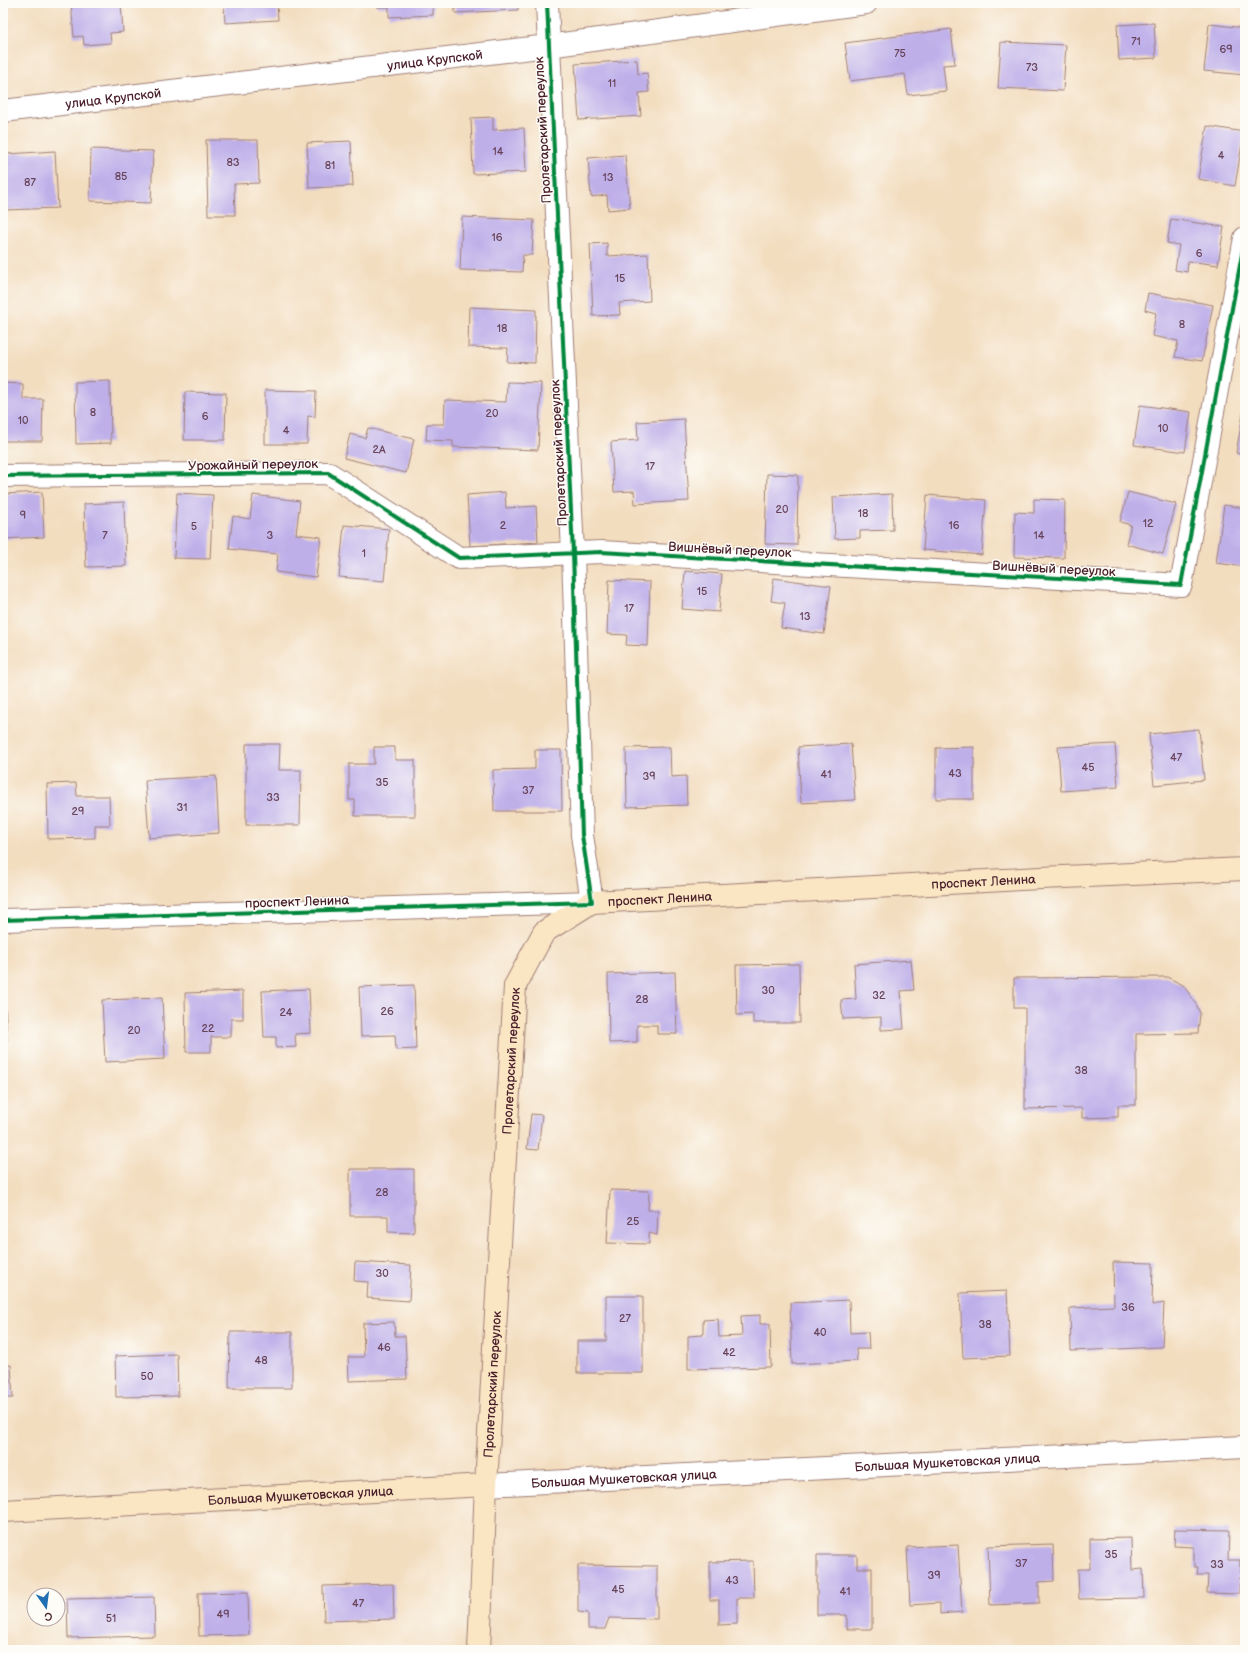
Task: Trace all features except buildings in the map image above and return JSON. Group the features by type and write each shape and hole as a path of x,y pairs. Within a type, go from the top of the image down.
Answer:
{"main road":[{"name":"проспект Ленина","path":"592,902 1041,878 1245,869"},
{"name":"Пролетарский переулок","path":"479,1650 486,1485 515,986 544,932 592,902"},
{"name":"Большая Мушкетовская улица","path":"3,1511 486,1485"}],"street":[{"name":"Пролетарский переулок","path":"547,3 573,553 582,835 592,902"},
{"name":"улица Крупской","path":"3,111 548,46 866,3"},
{"name":"Вишнёвый переулок","path":"573,553 601,552 1181,585 1245,238"},
{"name":"Урожайный переулок","path":"3,476 328,473 459,558 573,553"},
{"name":"проспект Ленина","path":"3,920 592,902"},
{"name":"Большая Мушкетовская улица","path":"486,1485 1245,1447"}],"cycle path":[{"path":"3,920 592,902 582,835 573,553 547,3"},
{"path":"3,476 328,473 459,558 601,552 1181,585 1245,238"}]}
